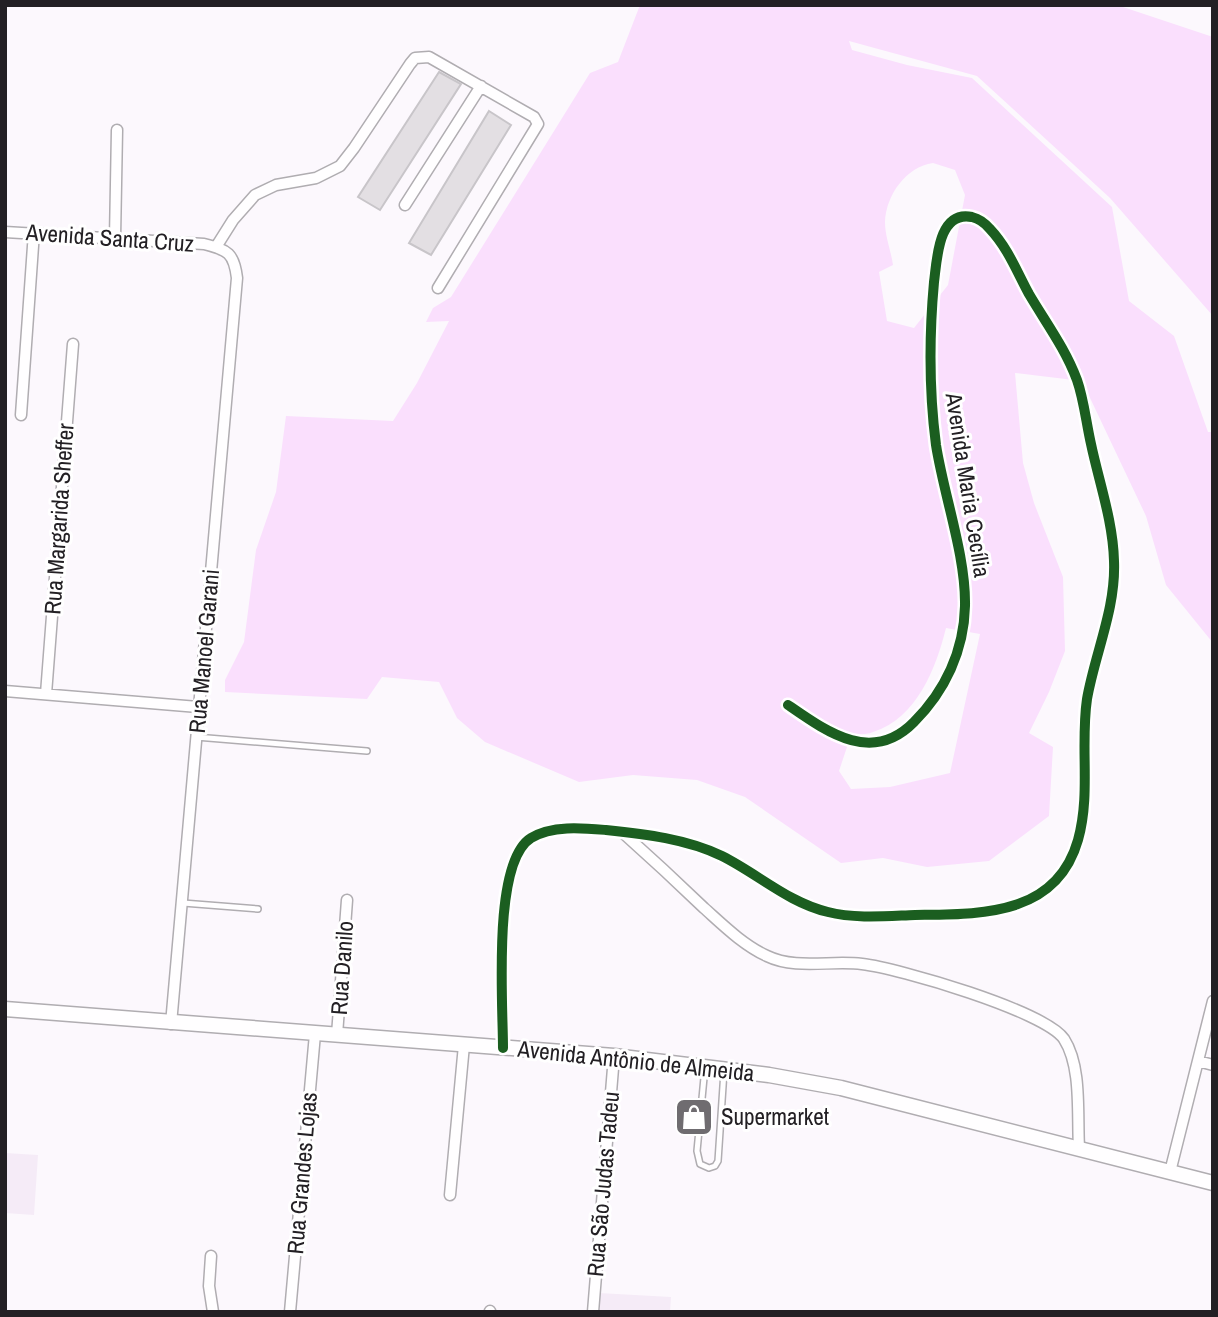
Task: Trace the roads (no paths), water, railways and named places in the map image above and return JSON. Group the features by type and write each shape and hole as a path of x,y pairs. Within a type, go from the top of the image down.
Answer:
{"street":[{"path":"216,247 247,202 264,189 316,178 340,166 415,58 424,56 435,59 537,121 537,128 438,288"},
{"path":"405,205 481,86"},
{"path":"115,238 117,130"},
{"name":"Avenida Maria Cecília","path":"503,1048 503,908 508,877 517,852 532,837 557,829 622,832 690,844 721,856 807,906 834,914 883,916 986,914 1026,903 1056,880 1072,857 1080,835 1085,788 1085,719 1088,695 1107,621 1114,579 1114,553 1107,509 1077,382 1059,341 1012,260 989,227 980,219 958,217 947,226 940,238 931,316 929,375 937,447 964,584 965,610 960,644 947,681 932,704 905,731 877,743 857,742 828,732 788,705"},
{"name":"Avenida Santa Cruz","path":"5,232 204,244 216,247 235,260 237,278"},
{"path":"21,415 34,232"},
{"name":"Rua Manoel Garani","path":"171,1024 237,278"},
{"name":"Rua Margarida Sheffer","path":"46,694 73,344"},
{"path":"5,691 198,707"},
{"path":"622,832 737,938 768,957 798,964 858,964 888,968 932,980 1032,1016 1062,1036 1075,1061 1079,1148"},
{"name":"Rua Danilo","path":"337,1035 347,900"},
{"path":"1171,1172 1213,1001"},
{"name":"Avenida Antônio de Almeida","path":"5,1009 171,1024 614,1056 724,1069 841,1088 1213,1183"},
{"name":"Rua Grandes Lojas","path":"289,1312 315,1034"},
{"path":"450,1195 464,1045"},
{"name":"Rua São Judas Tadeu","path":"593,1312 614,1056"},
{"path":"1198,1061 1213,1065"},
{"path":"211,1256 209,1286 213,1312"}],"lane":[{"path":"196,737 367,751"},
{"path":"183,903 258,909"},
{"path":"705,1067 698,1151 700,1164 709,1168 715,1166 718,1161 724,1069"}],"place":[{"name":"Supermarket","path":"694,1117"}]}
